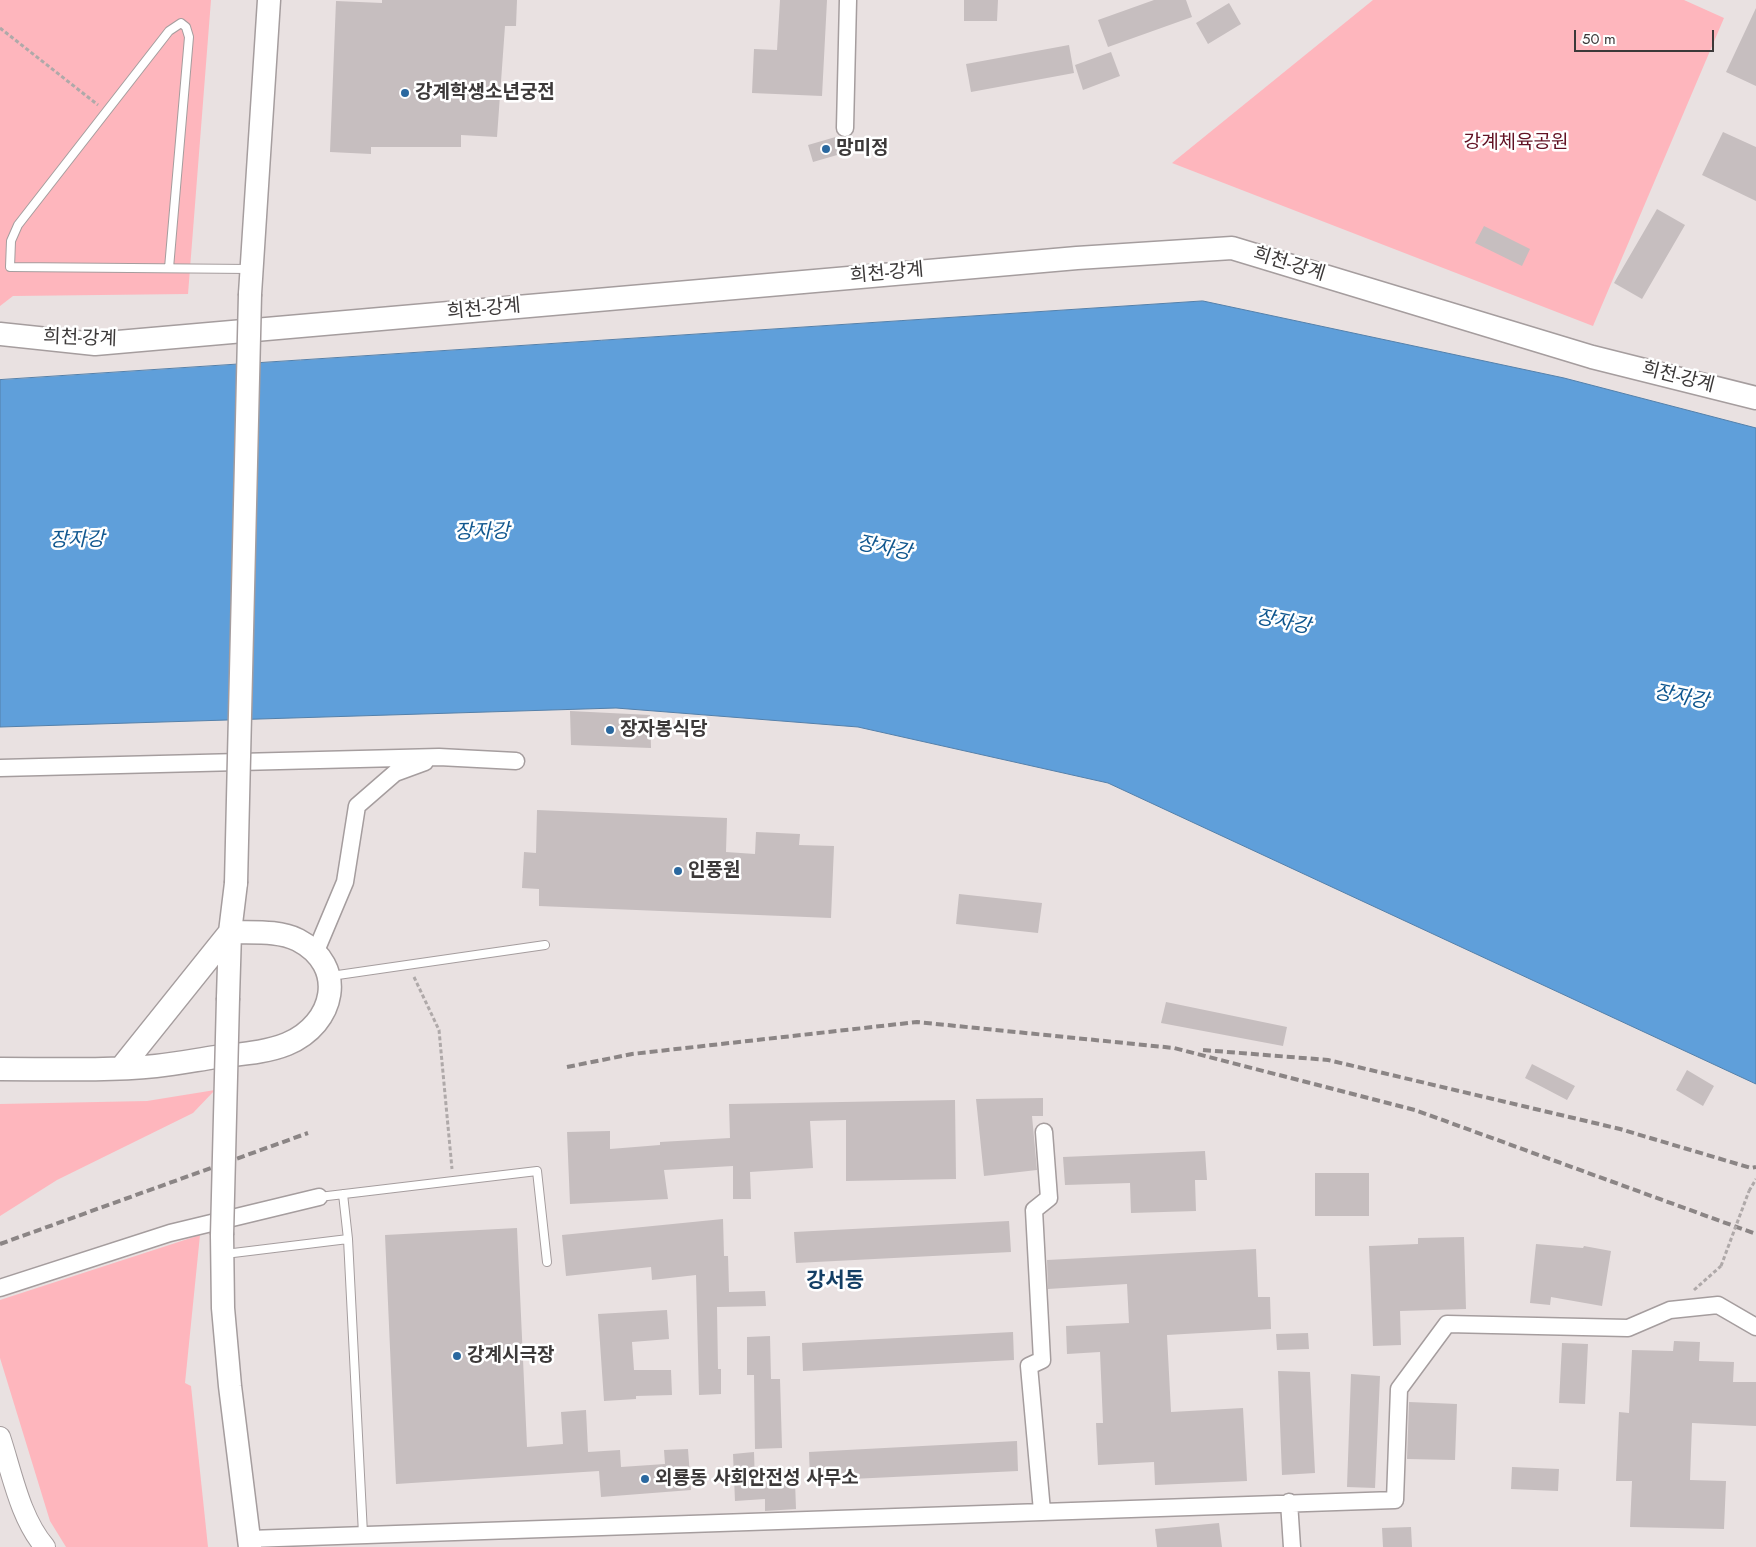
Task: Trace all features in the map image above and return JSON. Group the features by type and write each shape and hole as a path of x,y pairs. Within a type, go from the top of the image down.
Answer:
{"main road":[{"path":"249,1543 230,1386 223,1308 222,1245 230,932 236,883 250,294 269,0"},
{"name":"희천-강계","path":"0,334 95,344 1077,258 1232,248 1592,357 1756,398"},
{"path":"0,1069 156,1066 258,1051 287,1044 305,1034 323,1016 329,995 330,976 325,963 316,951 296,939 274,933 230,932"},
{"path":"121,1068 230,932"}],"street":[{"path":"845,128 848,0"},
{"path":"0,768 439,757 516,762"},
{"path":"316,951 346,882 357,806 395,773 439,757"},
{"path":"1042,1511 1029,1366 1042,1360 1034,1210 1049,1198 1044,1132"},
{"path":"0,1288 170,1233 319,1197"},
{"path":"249,1543 363,1534 1394,1500 1399,1389 1447,1324 1628,1328 1670,1310 1718,1305 1756,1327"},
{"path":"0,1437 22,1504 37,1537 45,1547"},
{"path":"1289,1502 1292,1547"}],"lane":[{"path":"170,268 189,37 186,27 181,23 175,24 169,31 12,234 10,267 253,269"},
{"path":"330,976 545,945"},
{"path":"319,1197 537,1171 547,1262"},
{"path":"343,1194 348,1239 363,1534"},
{"path":"222,1245 348,1239"}],"path":[{"path":"0,28 106,112"},
{"path":"408,965 439,1030 454,1181"},
{"path":"1670,1310 1721,1266 1749,1191 1756,1179"}],"green space":[{"path":"0,0 211,0 188,294 13,296 0,306"},
{"name":"강계체육공원","path":"1373,0 1684,0 1724,18 1593,326 1172,163"},
{"path":"215,1090 193,1113 57,1180 0,1216 0,1104 147,1101"},
{"path":"200,1235 185,1383 191,1386 208,1547 66,1547 50,1521 0,1358 0,1300"}],"water":[{"name":"장자강","path":"1203,301 1564,378 1756,428 1756,1084 1108,783 858,727 616,708 0,727 0,380"}],"building":[{"name":"강계학생소년궁전","path":"382,0 517,0 516,26 505,26 497,137 461,135 461,147 371,147 371,154 330,152 336,1 382,3"},
{"path":"780,0 827,0 822,96 752,93 754,49 777,50"},
{"path":"964,0 998,0 997,21 964,21"},
{"path":"1154,0 1186,0 1192,17 1108,47 1098,20"},
{"path":"1229,3 1241,24 1208,44 1196,23"},
{"path":"1756,8 1756,86 1726,72"},
{"path":"1069,45 1074,73 971,92 966,64"},
{"path":"1111,52 1120,76 1083,90 1075,65"},
{"path":"1723,132 1756,147 1756,201 1702,175"},
{"name":"망미정","path":"839,136 844,153 813,162 808,145"},
{"path":"1657,209 1685,225 1642,299 1614,283"},
{"path":"1484,226 1530,249 1522,266 1475,243"},
{"name":"장자봉식당","path":"570,711 650,715 651,748 571,745"},
{"name":"인풍원","path":"537,810 727,818 726,852 755,854 756,832 800,834 799,845 834,846 831,918 539,906 539,889 522,888 524,852 536,853"},
{"path":"959,894 1042,903 1038,933 956,924"},
{"path":"1166,1002 1287,1027 1283,1046 1161,1023"},
{"path":"1532,1064 1575,1086 1567,1100 1525,1078"},
{"path":"1687,1070 1714,1086 1703,1106 1676,1090"},
{"path":"1043,1098 1043,1116 1032,1116 1037,1170 984,1176 976,1099"},
{"path":"955,1100 956,1179 846,1181 846,1120 810,1121 813,1168 750,1172 751,1199 733,1199 733,1166 664,1170 668,1199 570,1204 567,1132 610,1131 610,1149 660,1145 660,1142 730,1138 729,1104"},
{"path":"1205,1151 1207,1180 1195,1180 1196,1211 1131,1213 1130,1183 1065,1185 1063,1157"},
{"path":"1315,1173 1369,1173 1369,1216 1315,1216"},
{"path":"723,1219 724,1256 728,1256 729,1292 765,1291 766,1306 717,1307 718,1369 721,1369 721,1394 699,1395 696,1275 652,1280 651,1267 566,1276 562,1235"},
{"path":"1009,1221 1011,1252 796,1263 794,1232"},
{"name":"강계시극장","path":"517,1228 527,1447 563,1444 561,1412 586,1410 588,1452 620,1450 621,1467 665,1464 664,1450 688,1449 691,1490 601,1497 599,1471 396,1484 385,1235"},
{"path":"1464,1237 1466,1309 1400,1311 1401,1345 1373,1346 1369,1246 1418,1244 1418,1238"},
{"path":"1536,1244 1583,1248 1584,1246 1611,1251 1602,1306 1551,1297 1550,1305 1530,1303"},
{"path":"1256,1249 1258,1297 1270,1297 1271,1329 1167,1335 1171,1412 1243,1408 1247,1481 1155,1485 1154,1462 1098,1465 1096,1423 1103,1423 1100,1352 1067,1354 1066,1326 1129,1323 1127,1284 1048,1289 1047,1260"},
{"path":"667,1310 669,1339 632,1342 634,1370 671,1370 672,1395 636,1396 636,1399 604,1401 598,1314"},
{"path":"1013,1332 1014,1360 803,1371 802,1343"},
{"path":"1308,1333 1309,1349 1277,1350 1276,1334"},
{"path":"770,1336 771,1379 780,1379 782,1448 755,1449 754,1375 747,1375 747,1337"},
{"path":"1674,1341 1700,1342 1699,1361 1734,1362 1733,1382 1756,1382 1756,1426 1692,1423 1690,1480 1726,1481 1724,1529 1630,1527 1632,1481 1616,1481 1619,1412 1629,1413 1632,1350 1673,1351"},
{"path":"1562,1343 1588,1344 1585,1404 1559,1403"},
{"path":"1278,1371 1310,1372 1315,1473 1282,1475"},
{"path":"1351,1374 1380,1376 1375,1488 1347,1487"},
{"path":"1409,1402 1457,1404 1455,1460 1407,1459"},
{"path":"1017,1441 1018,1471 810,1481 809,1452"},
{"path":"754,1452 755,1483 795,1481 796,1509 765,1511 765,1499 735,1501 733,1454"},
{"path":"1512,1467 1559,1469 1558,1491 1511,1489"},
{"path":"1219,1523 1222,1547 1157,1547 1155,1529"},
{"path":"1411,1527 1412,1547 1383,1547 1382,1528"}],"railway":[{"path":"567,1067 632,1054 917,1022 1174,1048 1415,1110 1756,1234"},
{"path":"1203,1050 1328,1060 1620,1129 1751,1168 1756,1167"},
{"path":"0,1244 308,1133"}],"place":[{"name":"강계학생소년궁전","path":"405,93"},
{"name":"망미정","path":"826,149"},
{"name":"장자봉식당","path":"610,730"},
{"name":"인풍원","path":"678,871"},
{"name":"강계시극장","path":"457,1356"},
{"name":"외룡동 사회안전성 사무소","path":"645,1479"}],"district":[{"name":"강서동","path":"835,1282"}]}
